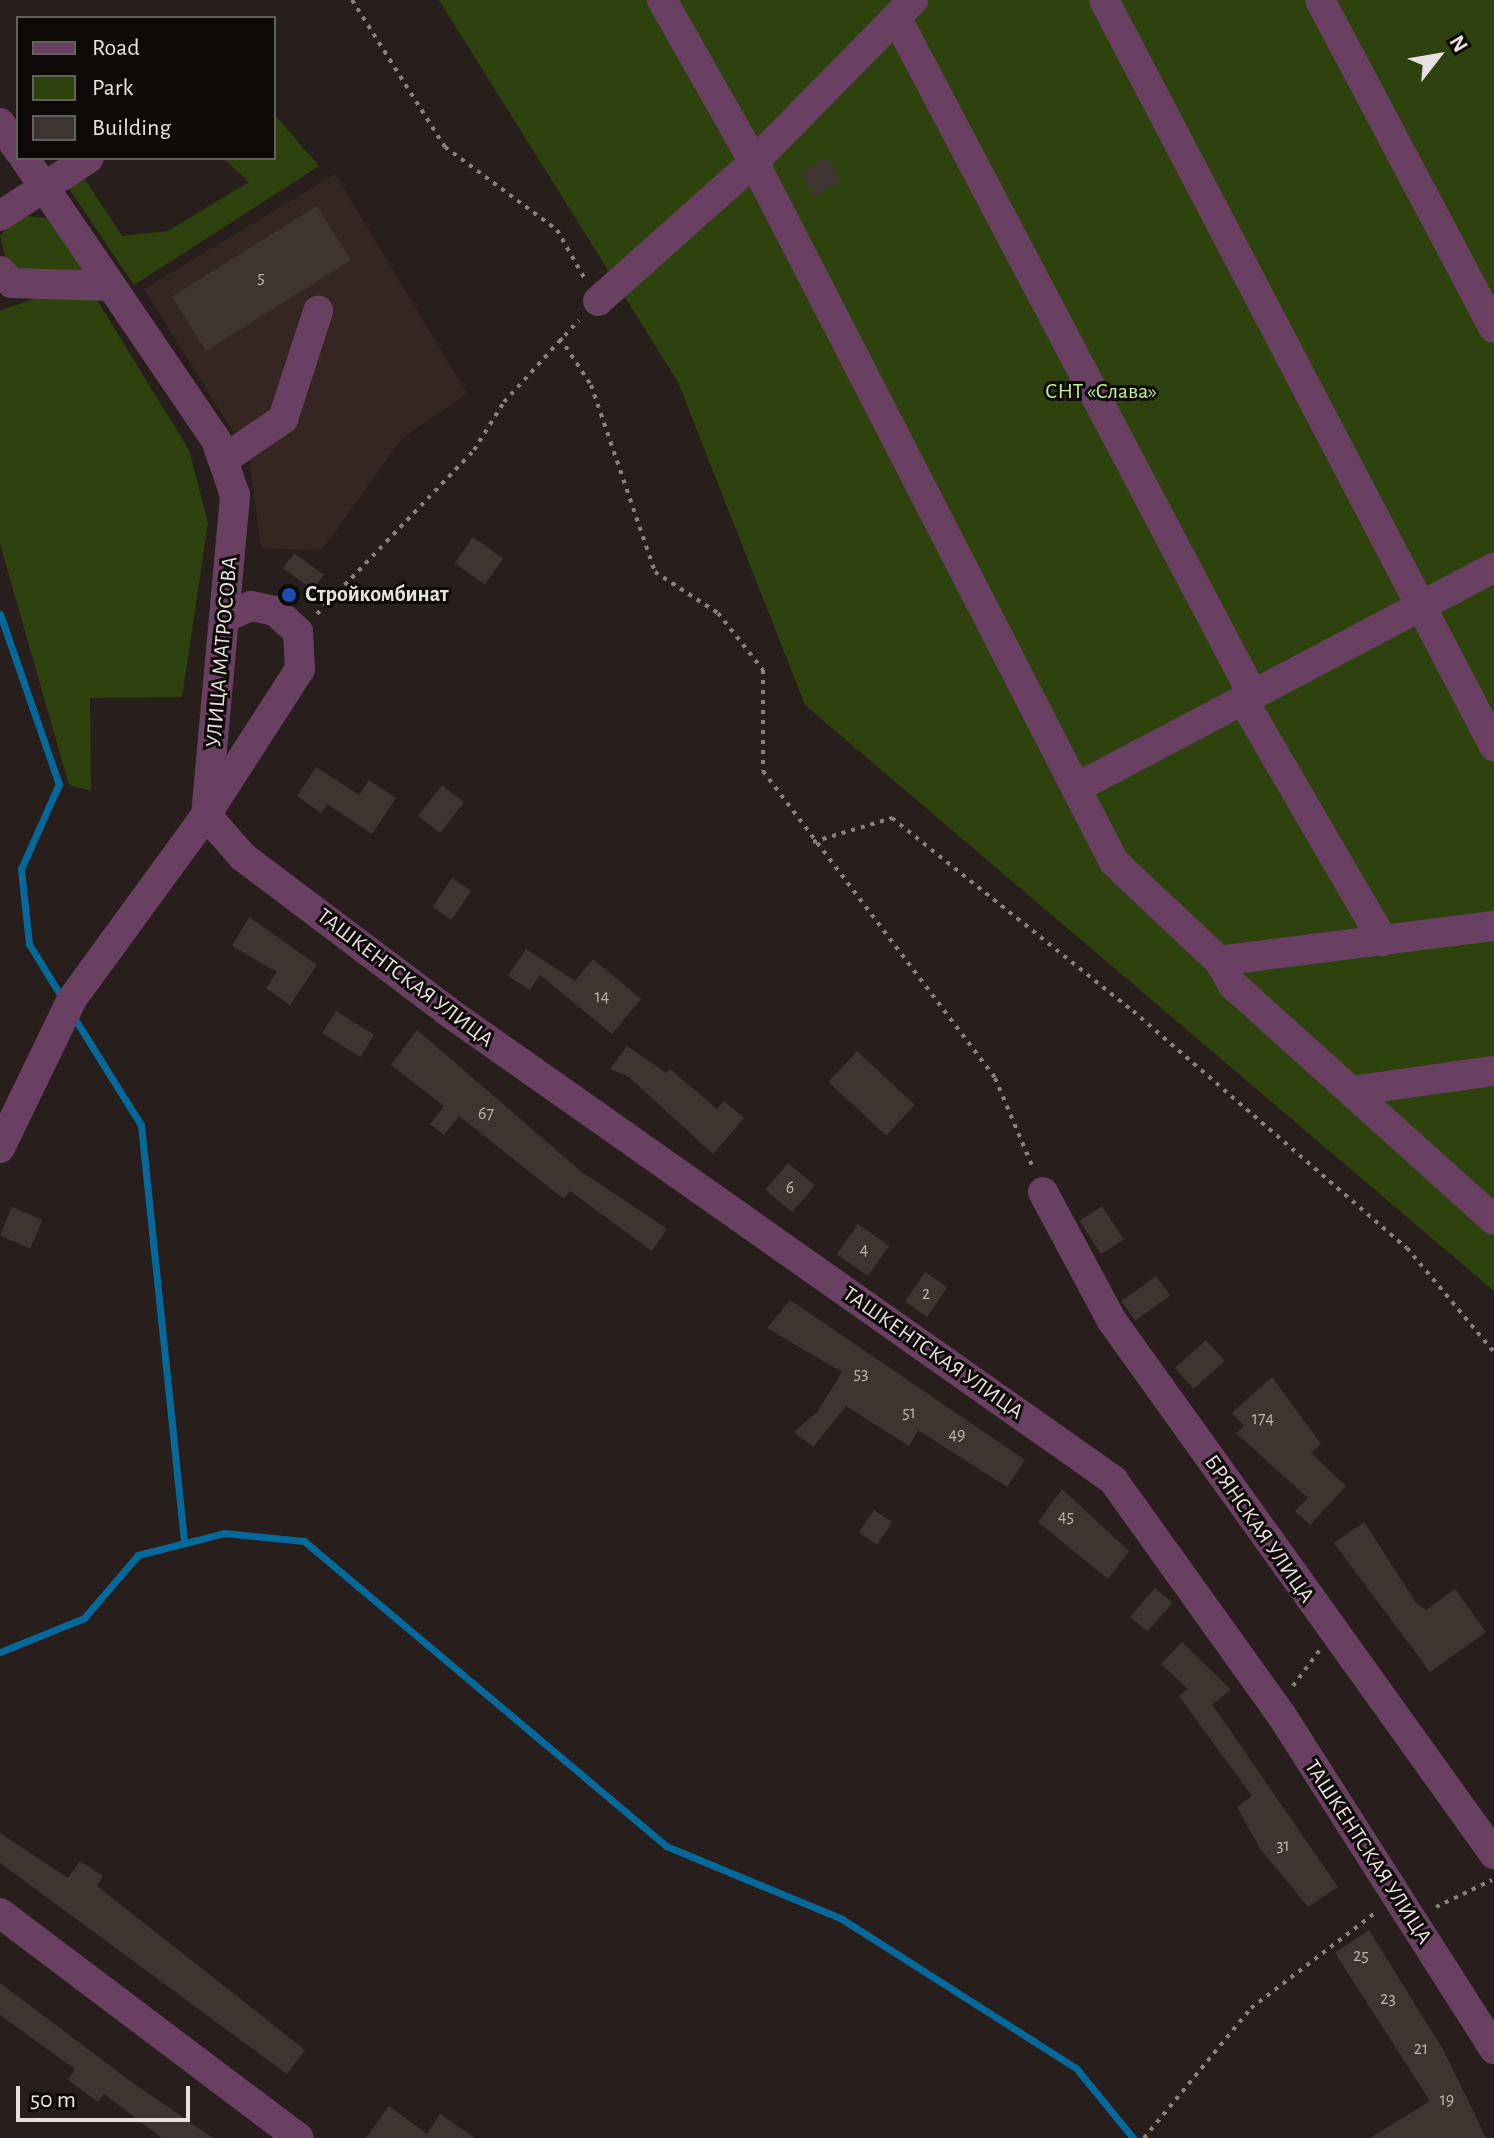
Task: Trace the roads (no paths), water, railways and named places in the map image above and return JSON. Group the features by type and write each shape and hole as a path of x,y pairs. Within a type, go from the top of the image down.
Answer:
{"street":[{"path":"662,0 754,162 1114,862 1219,961 1233,985 1494,1220"},
{"path":"1104,0 1494,746"},
{"path":"1320,0 1494,328"},
{"path":"598,301 754,162 905,8 1248,698 1383,941"},
{"path":"0,123 16,147"},
{"name":"УЛИЦА МАТРОСОВА","path":"25,160 223,460 235,495 227,617 206,815"},
{"path":"0,216 86,160"},
{"path":"0,271 12,283 111,286"},
{"path":"223,460 283,419 318,311"},
{"path":"1076,788 1494,568"},
{"path":"0,1148 72,999 206,815 300,669 298,632 275,611 251,606 227,617"},
{"name":"ТАШКЕНТСКАЯ УЛИЦА","path":"206,815 243,857 447,1011 1113,1480 1282,1716 1494,2049"},
{"path":"1219,961 1494,926"},
{"path":"1351,1091 1494,1071"},
{"name":"БРЯНСКАЯ УЛИЦА","path":"1043,1192 1112,1321 1332,1633 1494,1854"},
{"path":"0,1913 299,2138"}],"waterway":[{"path":"0,614 59,784 21,869 29,944 63,999"},
{"path":"73,1016 141,1125 184,1543"},
{"path":"0,1652 84,1618 138,1555 224,1533 304,1541 666,1846 842,1919 1076,2068 1133,2138"}],"place":[{"name":"Стройкомбинат","path":"289,595"}],"park label":[{"name":"СНТ «Слава»","path":"1101,392"}]}
